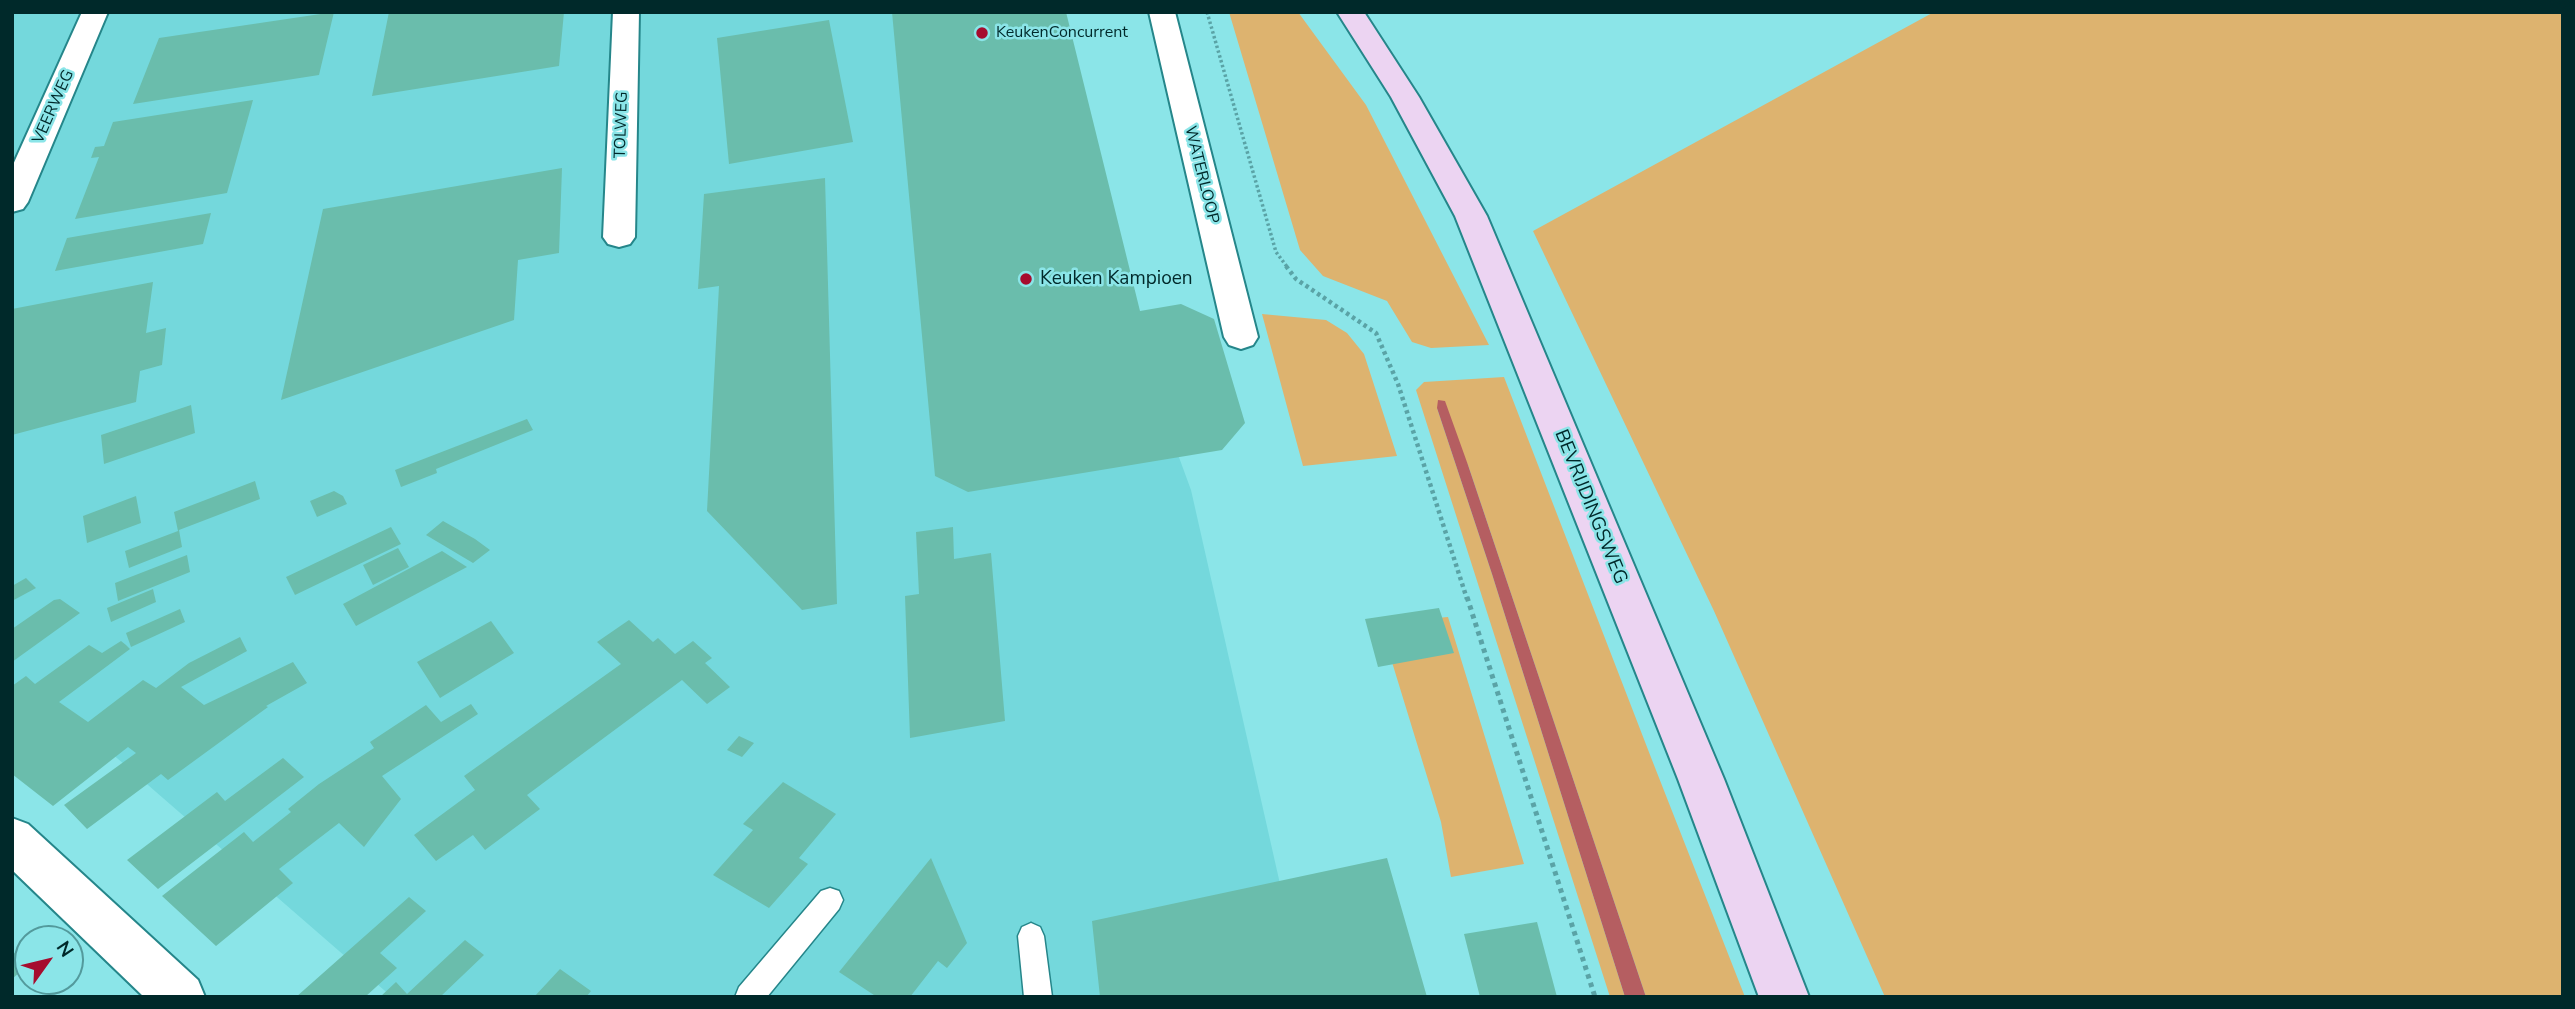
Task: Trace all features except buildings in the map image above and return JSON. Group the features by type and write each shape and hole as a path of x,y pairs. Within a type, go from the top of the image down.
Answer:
{"main road":[{"name":"BEVRIJDINGSWEG","path":"1350,19 1405,97 1471,216 1700,779 1784,997"}],"street":[{"name":"VEERWEG","path":"12,202 95,12"},
{"name":"TOLWEG","path":"619,237 626,12"},
{"name":"WATERLOOP","path":"1162,12 1241,337"},
{"path":"12,839 180,997"}],"lane":[{"path":"748,997 830,900"},
{"path":"1031,936 1038,997"}],"path":[{"path":"1207,12 1276,253 1296,279 1376,333 1398,384 1595,997"}],"shaded area":[{"path":"12,12 1048,12 1067,152 1191,490 1285,906 1290,997 392,997 110,752 12,715"},
{"path":"1229,12 1298,12 1366,105 1489,345 1431,348 1412,342 1387,301 1323,276 1300,250"},
{"path":"1934,12 2563,12 2563,997 1885,997 1714,611 1533,231"},
{"path":"1262,314 1326,320 1347,333 1364,354 1397,456 1303,466"},
{"path":"1504,377 1745,997 1646,997 1468,465 1437,408 1625,997 1610,997 1416,390 1424,382"},
{"path":"1438,400 1445,401 1468,465 1646,997 1625,997 1437,408"},
{"path":"1448,617 1524,864 1451,877 1441,822 1380,623"}],"place":[{"name":"KeukenConcurrent","path":"982,33"},
{"name":"Keuken Kampioen","path":"1026,279"}]}
